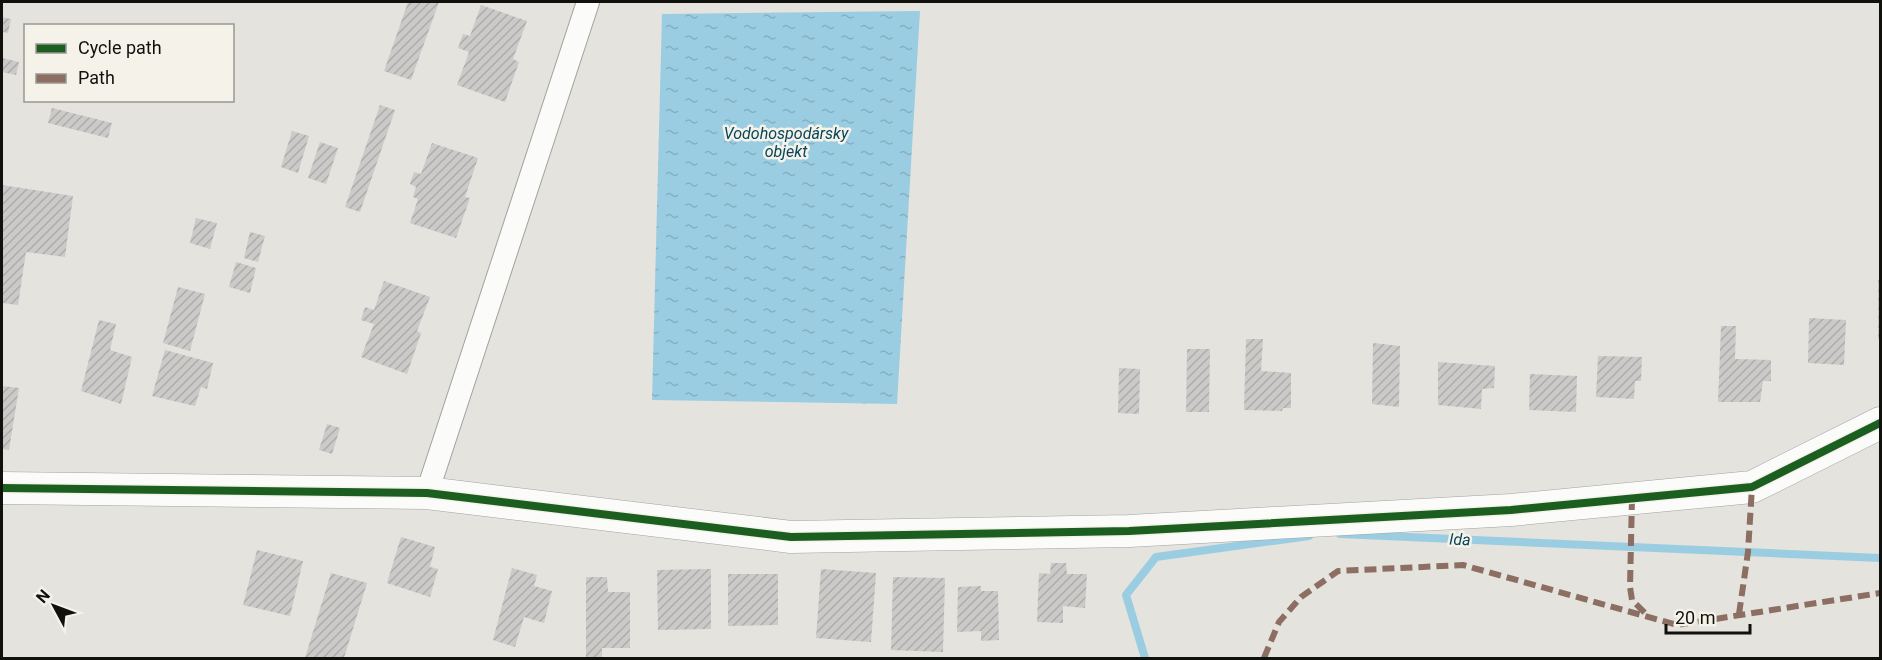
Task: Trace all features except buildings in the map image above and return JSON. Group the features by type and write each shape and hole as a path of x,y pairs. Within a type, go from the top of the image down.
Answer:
{"street":[{"path":"427,492 588,2"},
{"path":"2,488 427,492 791,537 1129,531 1511,510 1752,487 1881,423"}],"water":[{"name":"Vodohospodársky objekt","path":"920,11 897,404 652,400 662,14"}],"waterway":[{"name":"Ida","path":"1340,534 1880,558"},
{"name":"Ida","path":"1145,658 1126,595 1156,557 1309,536"}],"marked path":[{"path":"1739,614 1748,552 1752,487"},
{"path":"1632,498 1630,587 1632,600 1649,617"},
{"path":"1264,658 1279,622 1301,597 1338,571 1463,565 1677,625 1880,593"}],"cycle path":[{"path":"2,488 427,493 791,537 1129,531 1511,510 1752,487 1880,423"}]}
